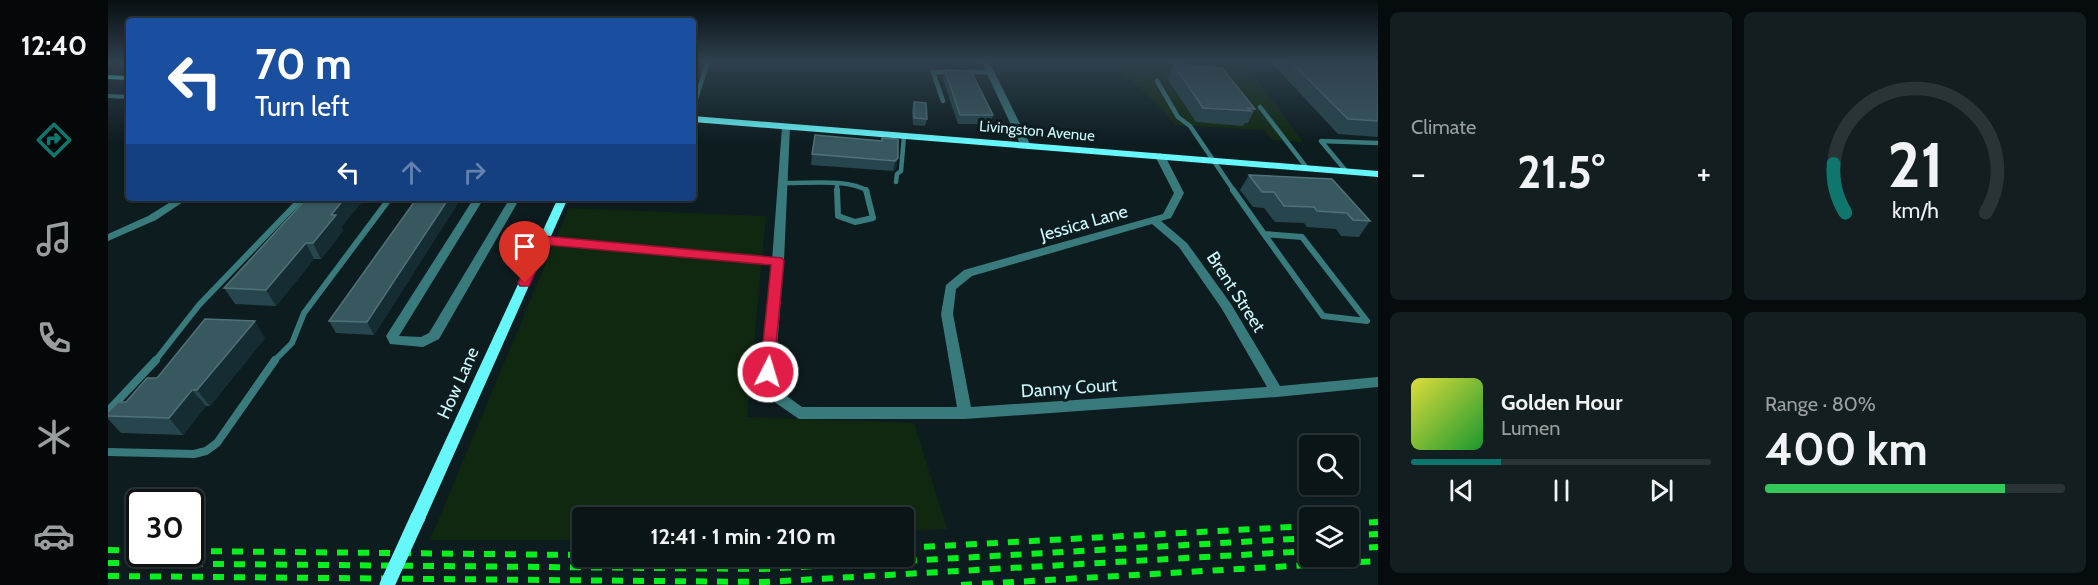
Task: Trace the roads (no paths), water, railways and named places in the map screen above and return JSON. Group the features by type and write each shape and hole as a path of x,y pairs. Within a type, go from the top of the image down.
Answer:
{"main road":[{"name":"Livingston Avenue","path":"696,119 1378,174"},
{"name":"How Lane","path":"387,585 562,201"}],"street":[{"path":"998,88 1026,146"},
{"path":"108,96 126,97"},
{"path":"778,261 786,127"},
{"name":"Jessica Lane","path":"965,413 947,314 950,288 968,273 1167,216 1179,193 1160,156"},
{"path":"108,238 152,218 179,201"},
{"path":"477,201 392,336 395,341 423,342 434,336 513,201"},
{"name":"Brent Street","path":"1154,220 1183,245 1227,307 1277,392"},
{"name":"Danny Court","path":"778,261 768,372 778,397 799,413 965,413 1277,392 1378,382"}],"lane":[{"path":"939,88 944,101"},
{"path":"1161,88 1178,117 1190,126 1263,234 1323,316 1367,321 1302,237 1263,234"},
{"path":"1260,106 1307,168"},
{"path":"896,182 897,174 901,171 904,136"},
{"path":"1346,171 1321,141 1378,143"},
{"path":"782,183 837,184 861,186 868,192 873,218 865,223 846,221 838,216 837,184"},
{"path":"108,411 161,355 192,314 299,201"},
{"path":"108,452 194,454 206,451 217,443 272,363 292,343 304,313 388,201"},
{"path":"544,240 778,261"}],"railway":[{"path":"1359,523 1378,522"},
{"path":"914,547 1299,527"},
{"path":"1359,535 1378,534"},
{"path":"108,563 764,569 1299,539"},
{"path":"1359,548 1378,547"},
{"path":"108,550 126,551"},
{"path":"204,551 572,555"},
{"path":"108,576 765,582 1299,552"},
{"path":"961,585 1378,561"}]}
